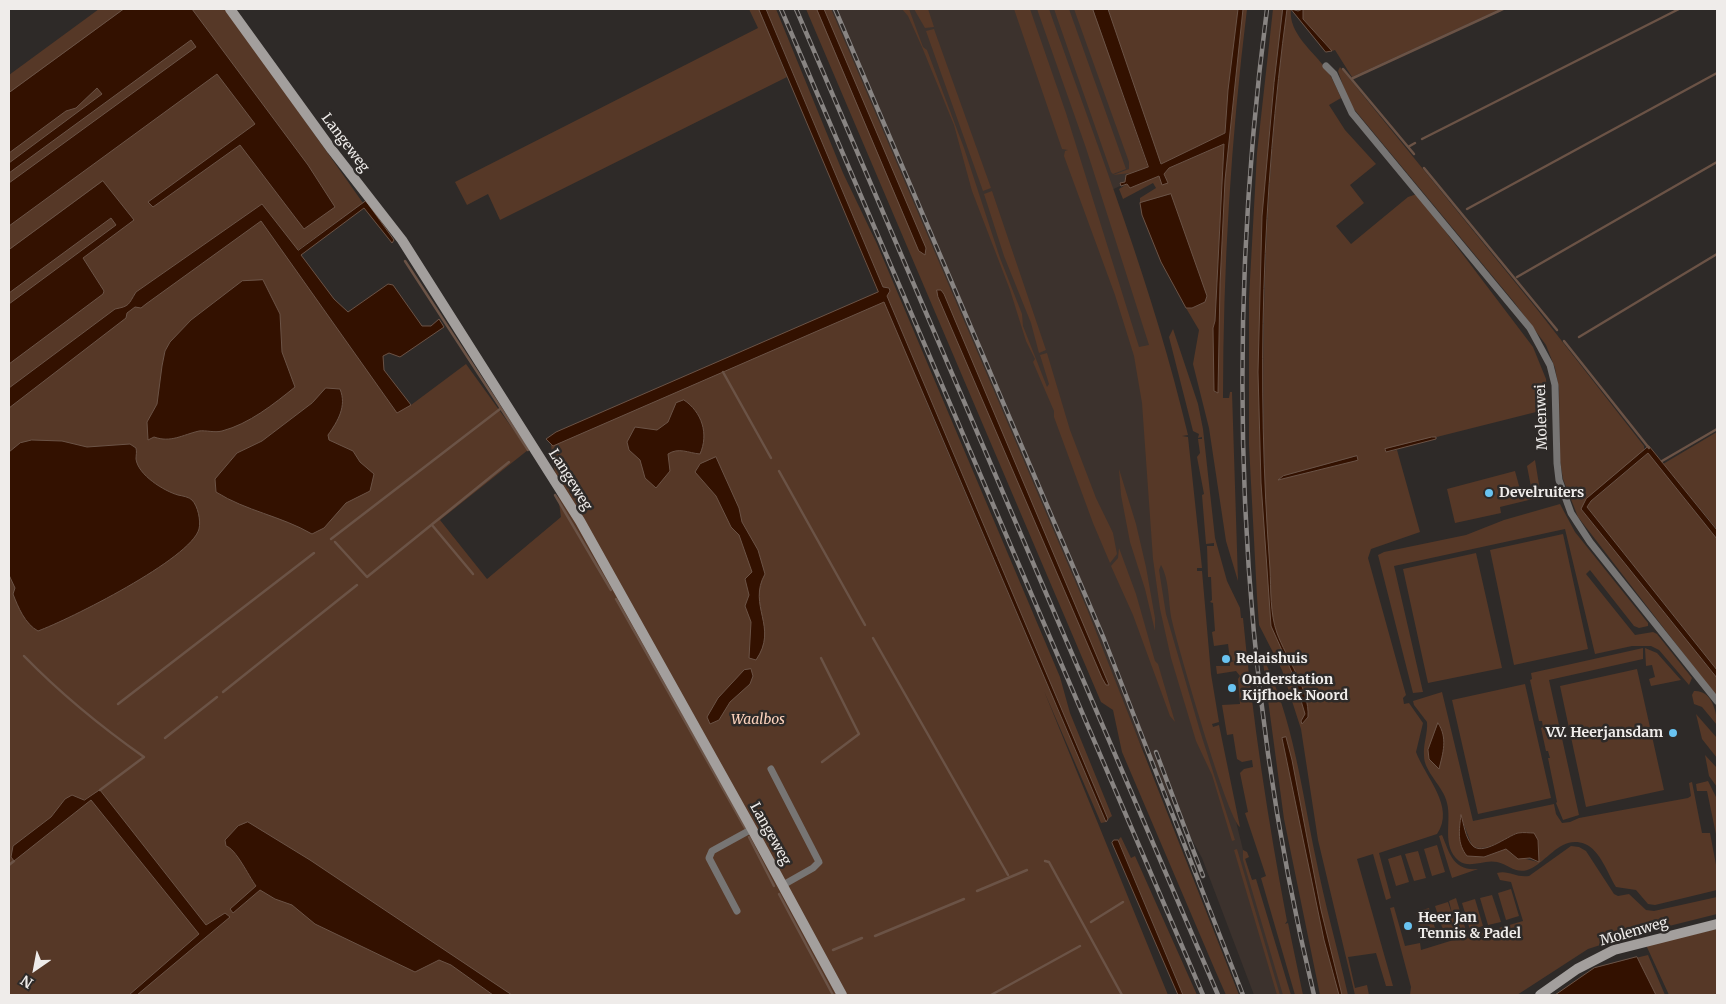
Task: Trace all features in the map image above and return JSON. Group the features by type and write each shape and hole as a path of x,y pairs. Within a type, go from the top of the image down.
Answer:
{"main road":[{"name":"Langeweg","path":"230,9 412,256 580,521 752,829 842,995"},
{"name":"Molenweg","path":"1540,995 1576,969 1614,950 1717,924"}],"street":[{"name":"Molenwei","path":"1326,66 1334,74 1352,112 1534,335 1550,365 1555,385 1556,463 1559,480 1571,513 1590,542 1717,701"},
{"path":"771,769 819,862 813,868 782,885"},
{"path":"737,911 710,858 712,851 752,829"}],"shaded area":[{"path":"124,9 192,9 308,165 335,207 304,229 240,145 153,207 148,202 255,124 217,74 9,226 9,183 196,47 191,40 9,173 9,163 102,94 97,88 76,108 66,111 9,153 9,93"},
{"path":"759,9 766,9 883,287 889,288 890,291 887,296 1108,819 1106,822 884,302 553,446 546,439 556,432 878,292"},
{"path":"817,9 824,9 926,248 925,255 919,251"},
{"path":"820,9 1100,9 1156,170 1109,191 1174,397 1183,437 1196,544 1198,611 1212,724 1245,858 1287,995 1254,995 1202,858 1107,682"},
{"path":"1093,9 1108,9 1161,164 1225,133 1238,9 1243,9 1225,180 1220,284 1218,393 1214,391 1213,328 1215,321 1224,144 1169,168 1164,174 1168,183 1162,185 1159,176 1130,188 1127,184 1121,186 1120,183 1125,182 1126,175 1148,167"},
{"path":"1283,9 1287,9 1272,148 1267,218 1264,289 1263,429 1272,610 1277,633 1297,674 1308,707 1308,717 1302,724 1301,721 1305,714 1294,677 1271,626 1261,483 1258,372 1262,216"},
{"path":"1291,9 1298,11 1303,9 1303,19 1332,51 1326,52"},
{"path":"103,181 134,220 83,258 104,291 103,294 9,364 9,304 116,225 111,218 9,293 9,250"},
{"path":"1171,194 1207,296 1205,302 1192,308 1186,308 1161,262 1142,215 1140,203"},
{"path":"366,201 394,240 392,243 364,208 301,255 334,299 348,312 388,284 393,285 422,326 431,326 439,319 444,327 400,357 389,353 383,356 384,370 411,405 397,413 261,221 141,308 135,307 127,313 126,318 9,408 9,388 115,309 128,304 136,292 262,204 298,250"},
{"path":"263,280 280,314 282,352 295,387 261,413 232,428 219,432 199,431 171,439 154,437 148,440 147,422 157,404 165,351 170,342 191,320 242,281"},
{"path":"937,290 941,290 944,294 1109,685 1106,685 1102,678 938,297"},
{"path":"326,388 340,389 342,395 342,407 338,419 328,435 329,440 353,451 360,462 374,474 370,491 346,503 324,528 312,534 227,499 216,492 215,479 237,453 262,441 312,403"},
{"path":"684,400 695,411 702,424 704,431 703,446 700,454 676,451 668,454 670,471 656,488 645,478 640,460 629,450 627,442 635,427 657,430 668,422 676,403"},
{"path":"1436,437 1436,439 1386,452 1385,449"},
{"path":"32,440 62,441 87,447 130,444 136,448 136,459 141,471 159,486 192,500 200,522 199,529 191,542 152,572 75,615 38,631 29,624 20,610 13,594 15,588 9,575 9,452 20,443"},
{"path":"1649,446 1717,530 1717,539 1648,453 1591,501 1587,507 1717,670 1717,678 1581,509 1586,499"},
{"path":"1357,456 1358,460 1355,461 1278,480 1283,476"},
{"path":"716,457 739,508 742,522 758,550 765,574 760,586 759,596 765,637 756,660 749,658 751,622 745,606 749,595 745,579 752,572 739,535 731,527 716,496 695,472 700,464"},
{"path":"751,669 753,676 750,684 730,702 719,720 710,724 707,717 718,698 744,670"},
{"path":"1438,723 1444,740 1439,769 1429,759 1428,750"},
{"path":"1286,737 1321,910 1342,995 1339,995 1324,940 1282,738"},
{"path":"100,790 206,925 225,913 230,917 137,995 129,995 199,934 91,800 14,861 11,857 13,846 51,817 65,799 72,795 84,800"},
{"path":"1461,815 1468,838 1476,848 1482,849 1495,845 1518,833 1534,833 1538,840 1539,862 1530,858 1518,859 1506,849 1484,857 1467,856 1460,842"},
{"path":"248,822 310,860 512,995 493,995 451,965 439,960 415,972 315,924 292,905 275,899 260,890 233,913 230,909 256,886 238,857 226,846 225,840 238,826"},
{"path":"1114,840 1118,840 1183,995 1178,995 1112,843"},
{"path":"1637,957 1656,995 1555,995 1594,968"}],"green space":[{"name":"Waalbos","path":"99,9 226,9 363,203 298,250 321,305 397,412 411,405 466,364 528,450 440,520 487,579 561,517 551,445 884,297 930,411 1106,822 1101,823 1044,691 1168,995 9,995 9,75"},
{"path":"749,9 759,9 787,77 500,220 488,194 467,205 455,182 758,28"},
{"path":"766,9 776,9 843,173 877,244 1060,677 1070,713 1112,816 1108,819 887,296 890,291 889,288 883,287"},
{"path":"806,9 831,9 1087,609 1239,995 1226,995 1215,970 1122,752 1113,710 1101,702"},
{"path":"902,9 909,9 923,47 927,50 964,148 1000,258 1022,314 1023,326 1047,387 1049,384 1040,355 1047,353 1070,430 1096,498 1113,533 1117,554 1110,563 1093,523 1054,417 1054,411 1033,362 1035,359 1026,341 1010,290 972,191 954,125 922,47 908,16"},
{"path":"914,9 928,9 934,27 925,28"},
{"path":"1014,9 1030,9 1066,113 1139,347 1149,345 1086,148 1037,9 1049,9 1142,273 1174,381 1188,435 1182,436 1188,437 1202,568 1197,568 1197,571 1202,571 1211,674 1219,722 1212,724 1213,727 1219,725 1240,827 1234,817 1214,765 1183,663 1172,621 1164,571 1161,565 1159,570 1166,614 1200,731 1235,840 1232,841 1212,775 1196,741 1171,658 1160,609 1153,559 1142,403 1134,356 1115,295 1064,156 1065,151 1068,150 1062,149"},
{"path":"1054,9 1069,9 1126,169 1113,174 1111,172"},
{"path":"1074,9 1093,9 1148,167 1131,173 1113,175 1129,169 1129,162"},
{"path":"1108,9 1238,9 1225,133 1222,136 1164,163 1159,163"},
{"path":"1243,9 1247,9 1232,154 1223,349 1223,398 1229,398 1230,392 1232,392 1238,581 1226,541 1209,428 1193,364 1199,330 1186,308 1192,308 1205,302 1171,194 1140,203 1140,198 1156,188 1153,183 1123,199 1119,189 1127,184 1130,187 1159,176 1168,183 1164,174 1169,168 1224,144 1215,321 1213,328 1215,393 1218,388 1225,180"},
{"path":"1273,9 1283,9 1270,127 1262,245 1260,305 1261,483 1265,482 1263,364 1269,186 1287,9 1291,9 1291,18 1297,34 1327,70 1341,98 1329,105 1345,130 1376,164 1350,185 1364,203 1336,226 1351,244 1408,197 1417,194 1533,347 1546,379 1548,409 1385,450 1386,452 1397,450 1420,532 1371,549 1368,558 1406,695 1403,698 1404,704 1409,703 1423,723 1416,752 1437,792 1443,813 1442,824 1437,834 1379,853 1391,898 1386,900 1373,854 1357,859 1393,986 1386,986 1376,953 1348,957 1355,988 1367,985 1369,995 1355,995 1318,840 1301,729 1282,670 1259,625 1249,445 1249,298 1257,153","holes":["1357,456 1355,461 1278,480 1283,476"]},
{"path":"1303,9 1500,9 1352,77 1335,50 1332,51 1303,19"},
{"path":"934,29 991,188 983,191 926,31"},
{"path":"1340,67 1536,308 1644,446 1644,450 1581,509 1717,678 1717,697 1578,517 1563,479 1560,461 1559,389 1555,368 1546,345 1514,302 1349,103 1338,71"},
{"path":"992,191 1046,350 1039,353 1031,323 1004,256 984,194"},
{"path":"1173,329 1198,404 1203,429 1215,538 1227,581 1240,608 1241,618 1243,618 1256,733 1267,809 1287,921 1285,924 1288,923 1303,995 1295,995 1261,878 1266,876 1245,813 1248,812 1240,773 1244,769 1253,767 1252,760 1242,762 1237,759 1233,734 1227,735 1222,705 1240,704 1238,679 1240,676 1236,671 1217,674 1216,666 1230,666 1230,662 1235,661 1230,660 1228,644 1214,646 1212,632 1215,631 1213,603 1210,602 1212,600 1211,577 1208,577 1207,546 1214,546 1214,543 1206,544 1202,495 1204,494 1197,457 1200,453 1198,439 1202,439 1202,437 1198,438 1199,434 1193,431 1169,337"},
{"path":"1717,432 1717,529 1663,464"},
{"path":"1648,453 1717,539 1717,670 1587,507 1591,501"},
{"name":"Develruiters","path":"1535,460 1541,497 1500,507 1501,513 1455,523 1447,489 1515,471 1521,493 1532,492 1527,466"},
{"path":"1119,469 1136,524 1146,567 1155,618 1155,631 1145,589 1130,542 1121,495"},
{"path":"1560,504 1575,532 1648,623 1648,626 1639,628 1634,626 1590,570 1586,574 1635,635 1653,632 1657,634 1692,678 1689,685 1659,650 1651,646 1632,646 1595,654 1565,529 1394,566 1423,692 1413,693 1378,555 1384,552 1466,535 1504,520"},
{"path":"1563,534 1588,649 1514,665 1490,550"},
{"path":"1119,548 1136,594 1175,722 1170,716 1133,615 1111,566 1118,558"},
{"path":"1476,553 1502,668 1428,683 1403,569"},
{"path":"1643,648 1643,659 1549,680 1579,815 1563,820 1556,803 1548,758 1550,758 1548,751 1546,751 1541,728 1543,727 1542,721 1539,721 1530,680 1532,679 1531,673"},
{"path":"1645,648 1657,653 1681,680 1651,686 1649,679 1655,677 1652,665 1646,666"},
{"path":"1262,655 1282,705 1289,730 1348,995 1320,995 1284,819"},
{"path":"1637,669 1664,790 1586,807 1560,686"},
{"path":"1525,684 1551,798 1478,814 1452,700"},
{"path":"1694,691 1705,694 1709,698 1716,714 1717,725 1702,707 1694,704 1692,695"},
{"path":"1442,692 1473,821 1554,804 1556,814 1562,823 1570,822 1579,818 1688,798 1691,796 1689,783 1692,782 1702,833 1710,833 1717,870 1717,890 1655,905 1648,904 1636,890 1616,887 1595,851 1585,844 1577,842 1563,845 1532,868 1522,871 1492,861 1468,864 1459,861 1450,848 1448,810 1445,797 1430,774 1425,762 1427,722 1413,701","holes":["1438,724 1439,768 1429,759","1461,817 1472,846 1477,848 1489,847 1517,833 1538,840 1538,862 1514,856 1506,849 1484,857 1460,841"]},
{"path":"1696,714 1717,738 1717,758 1702,739"},
{"path":"1705,755 1717,768 1717,787 1709,776"},
{"path":"1708,781 1717,799 1717,839 1707,791 1697,791 1696,784"},
{"path":"1442,835 1450,855 1458,864 1470,869 1478,869 1452,878 1439,836"},
{"path":"1121,837 1131,858 1135,856 1197,995 1183,995 1118,840"},
{"path":"1437,845 1445,872 1432,876 1424,849"},
{"path":"1571,846 1579,847 1586,851 1614,894 1618,896 1629,894 1646,910 1654,911 1717,897 1717,914 1625,937 1588,949 1517,995 1410,995 1411,987 1390,908 1394,907 1405,946 1420,943 1421,950 1460,938 1457,929 1444,933 1435,906 1448,902 1453,917 1449,901 1456,898 1468,937 1523,921 1511,882 1500,880 1497,873 1505,872 1529,876"},
{"path":"1237,849 1280,995 1277,995 1234,850"},
{"path":"1243,850 1247,852 1249,857 1245,859 1252,880 1256,879 1291,995 1283,995 1243,860"},
{"path":"1418,851 1426,878 1414,881 1405,854"},
{"path":"1401,855 1409,882 1396,886 1388,859"},
{"path":"1511,889 1519,916 1506,920 1498,893"},
{"path":"1492,895 1501,922 1488,925 1480,898"},
{"path":"1475,899 1483,926 1470,930 1462,903"},
{"path":"1429,908 1437,935 1424,939 1416,912"},
{"path":"1717,929 1717,995 1669,995 1646,945"},
{"path":"1648,955 1665,995 1555,995 1594,968"}],"waterway":[{"path":"1353,78 1503,9"},
{"path":"1422,139 1679,9"},
{"path":"1343,69 1414,154"},
{"path":"1467,209 1717,73"},
{"path":"1408,147 1415,143"},
{"path":"1517,277 1717,162"},
{"path":"1424,168 1557,330"},
{"path":"1579,337 1717,254"},
{"path":"405,261 528,450"},
{"path":"1564,341 1649,448"},
{"path":"723,372 771,458"},
{"path":"331,539 500,409"},
{"path":"1662,461 1717,429"},
{"path":"335,542 367,577 509,462"},
{"path":"779,471 865,625"},
{"path":"555,495 611,590"},
{"path":"432,525 473,574"},
{"path":"118,704 314,553"},
{"path":"223,692 357,585"},
{"path":"616,599 745,828"},
{"path":"873,638 1008,875"},
{"path":"24,656 81,709 144,757 100,790"},
{"path":"821,658 859,734 822,762"},
{"path":"165,738 217,697"},
{"path":"749,837 774,886"},
{"path":"9,865 14,861"},
{"path":"1045,861 1049,862 1122,995"},
{"path":"977,891 1027,870"},
{"path":"779,894 833,995"},
{"path":"875,936 964,899"},
{"path":"1091,922 1123,902"},
{"path":"833,950 862,938"},
{"path":"991,995 1080,946"}],"railway":[{"path":"781,9 1203,995"},
{"path":"796,9 1218,995"},
{"path":"835,9 1104,639 1243,995"},
{"path":"1267,9 1253,132 1245,256 1242,380 1245,504 1254,628 1268,751 1288,874 1314,995"},
{"path":"1156,752 1203,876"}],"place":[{"name":"Develruiters","path":"1489,493"},
{"name":"Relaishuis","path":"1226,659"},
{"name":"Onderstation Kijfhoek Noord","path":"1232,688"},
{"name":"V.V. Heerjansdam","path":"1673,733"},
{"name":"Heer Jan Tennis & Padel","path":"1408,926"}]}
